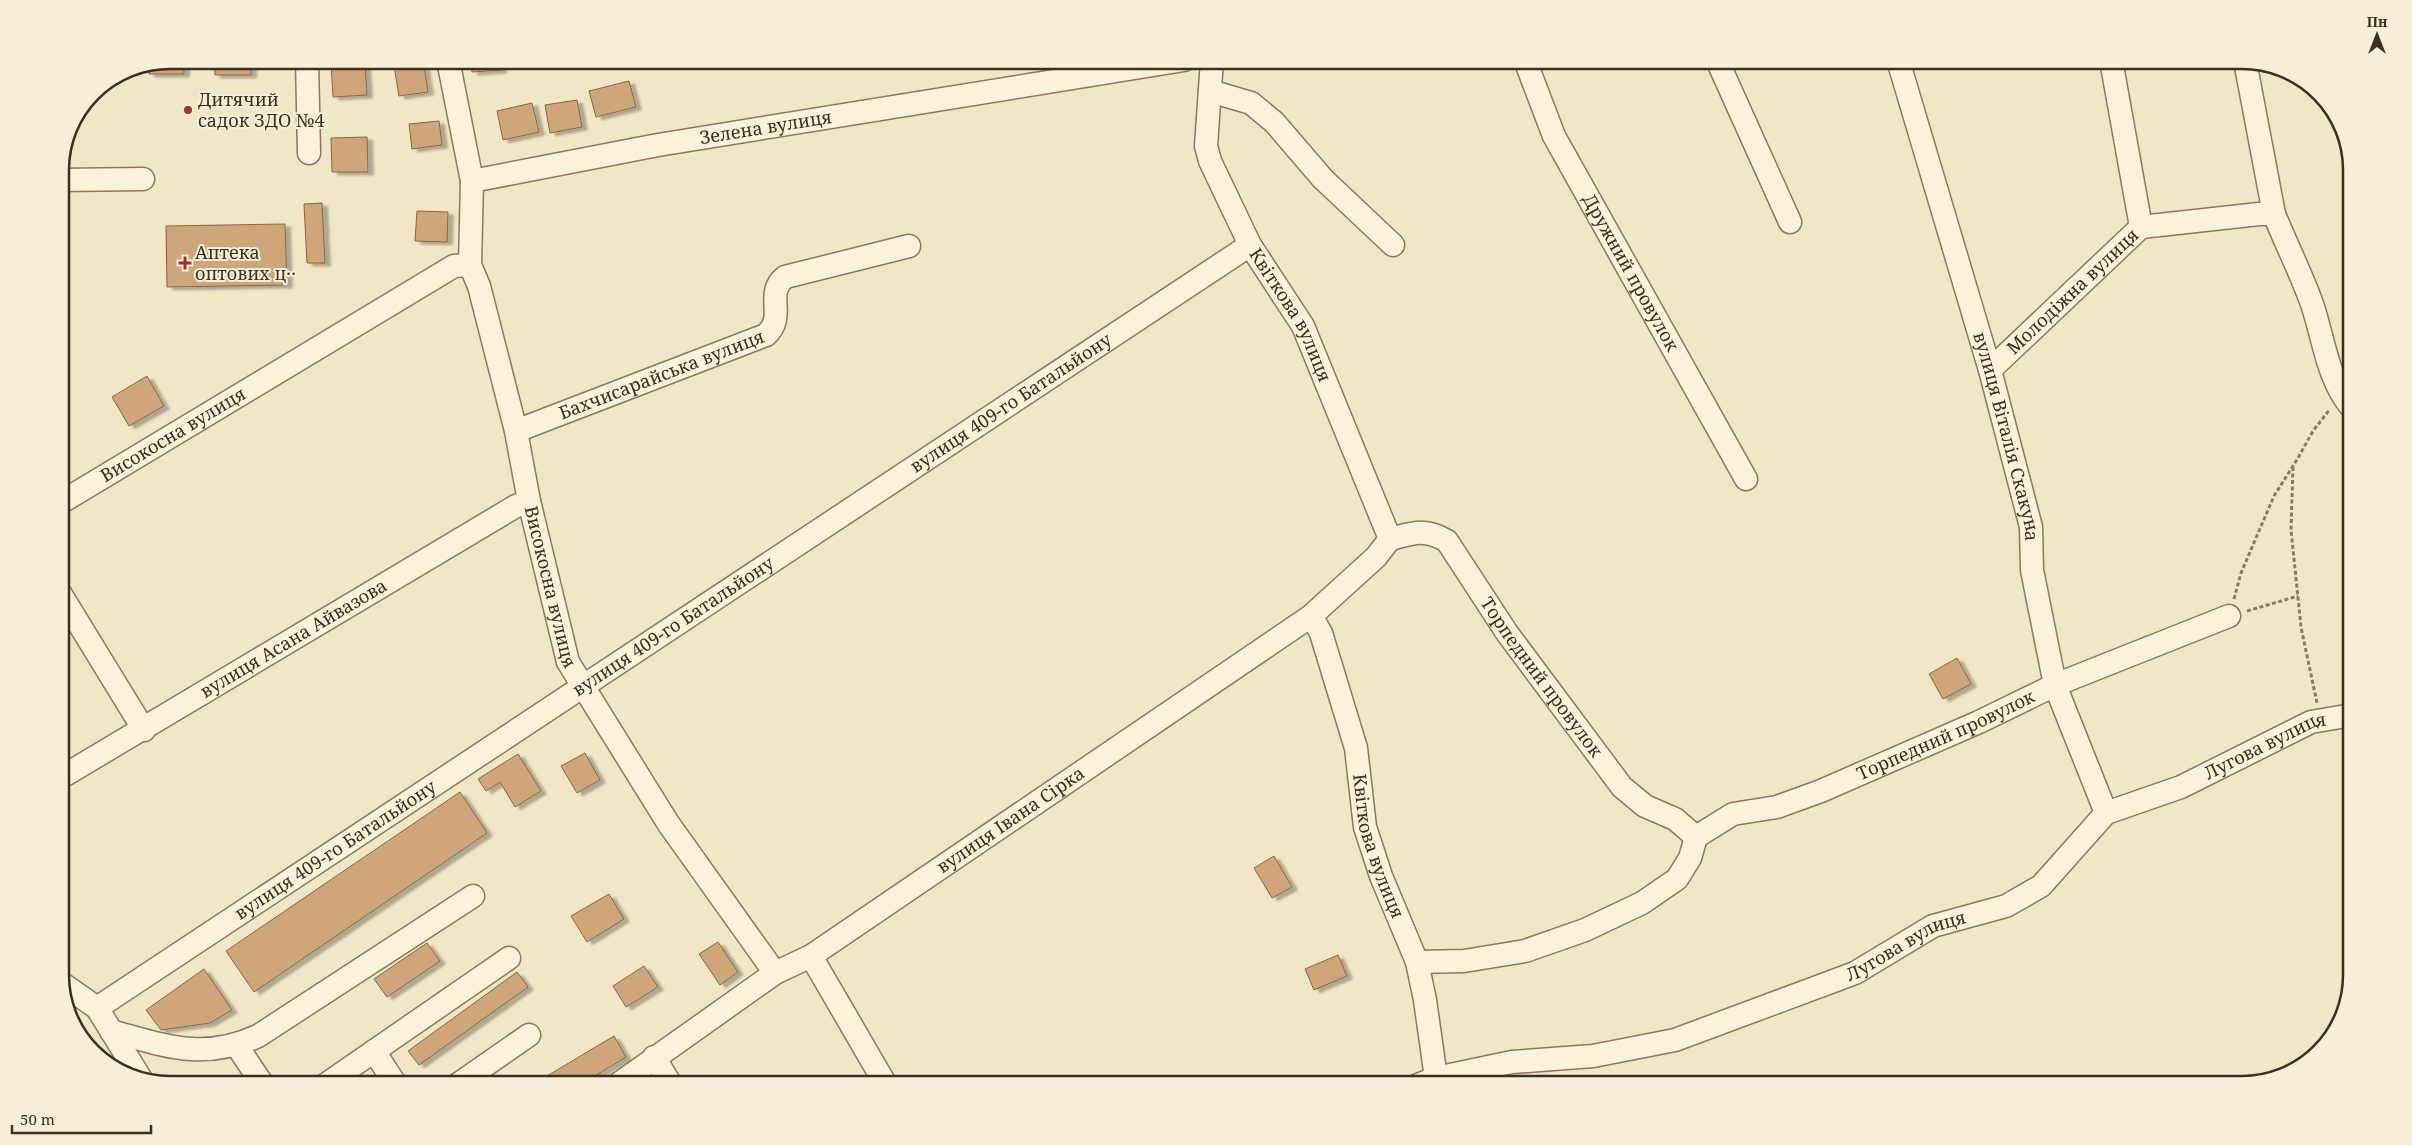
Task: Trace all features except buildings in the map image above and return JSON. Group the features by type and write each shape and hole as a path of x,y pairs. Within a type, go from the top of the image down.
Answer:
{"street":[{"path":"307,69 309,153"},
{"path":"450,69 472,181"},
{"name":"Зелена вулиця","path":"472,181 658,145 1128,69"},
{"name":"Квіткова вулиця","path":"1211,69 1206,146 1210,161 1250,246 1303,326 1390,539"},
{"name":"Дружний провулок","path":"1528,69 1554,136 1746,479"},
{"path":"1721,69 1790,222"},
{"name":"вулиця Віталія Скакуна","path":"1901,69 1990,370 2031,527 2032,570 2055,685 2106,813"},
{"name":"Молодіжна вулиця","path":"1990,370 2141,227 2113,69"},
{"path":"2247,69 2274,214 2311,303 2332,374 2343,396"},
{"path":"1210,91 1251,103 1274,122 1323,179 1393,245"},
{"path":"69,180 143,179"},
{"name":"Високосна вулиця","path":"472,181 470,265 479,286 516,432 529,501 568,662 581,686 668,824 775,973"},
{"path":"2141,227 2274,214"},
{"name":"Бахчисарайська вулиця","path":"516,432 766,335 773,329 776,321 775,289 778,282 785,277 909,246"},
{"name":"вулиця 409-го Батальйону","path":"96,1008 1250,246"},
{"name":"Високосна вулиця","path":"69,499 454,266 470,265"},
{"name":"вулиця Асана Айвазова","path":"69,773 144,730 499,516 529,501"},
{"name":"Торпедний провулок","path":"1390,539 1413,533 1432,532 1447,541 1507,633 1622,786 1645,806 1675,818 1696,837 1733,814 1777,807 1821,792 1979,722 2055,685 2229,616"},
{"name":"вулиця Івана Сірка","path":"629,1076 775,973 811,956 1311,616 1376,557 1390,539"},
{"path":"69,608 144,730"},
{"name":"Квіткова вулиця","path":"1311,616 1321,633 1356,748 1365,826 1381,876 1417,962 1425,1000 1427,1076"},
{"name":"Лугова вулиця","path":"1452,1076 1512,1062 1593,1056 1675,1040 1855,973 1933,926 2006,906 2041,886 2106,813 2181,787 2310,722 2343,716"},
{"path":"1417,962 1464,961 1524,951 1585,930 1642,903 1676,879 1690,858 1696,837"},
{"path":"110,1031 166,1046 210,1051 237,1046 258,1036 473,896"},
{"path":"811,956 881,1076"},
{"path":"338,1076 509,958"},
{"path":"70,989 96,1008 136,1071"},
{"path":"470,1076 528,1035"},
{"path":"237,1046 257,1076"},
{"path":"374,1051 390,1076"},
{"path":"654,1057 666,1076"}],"path":[{"path":"2229,616 2241,573 2274,496 2313,431 2343,405"},
{"path":"2292,467 2291,530 2301,627 2321,720"},
{"path":"2229,616 2298,596"}],"place":[{"name":"Дитячий садок ЗДО №4","path":"188,110"},
{"name":"Аптека оптових ц‥","path":"185,263"}]}
